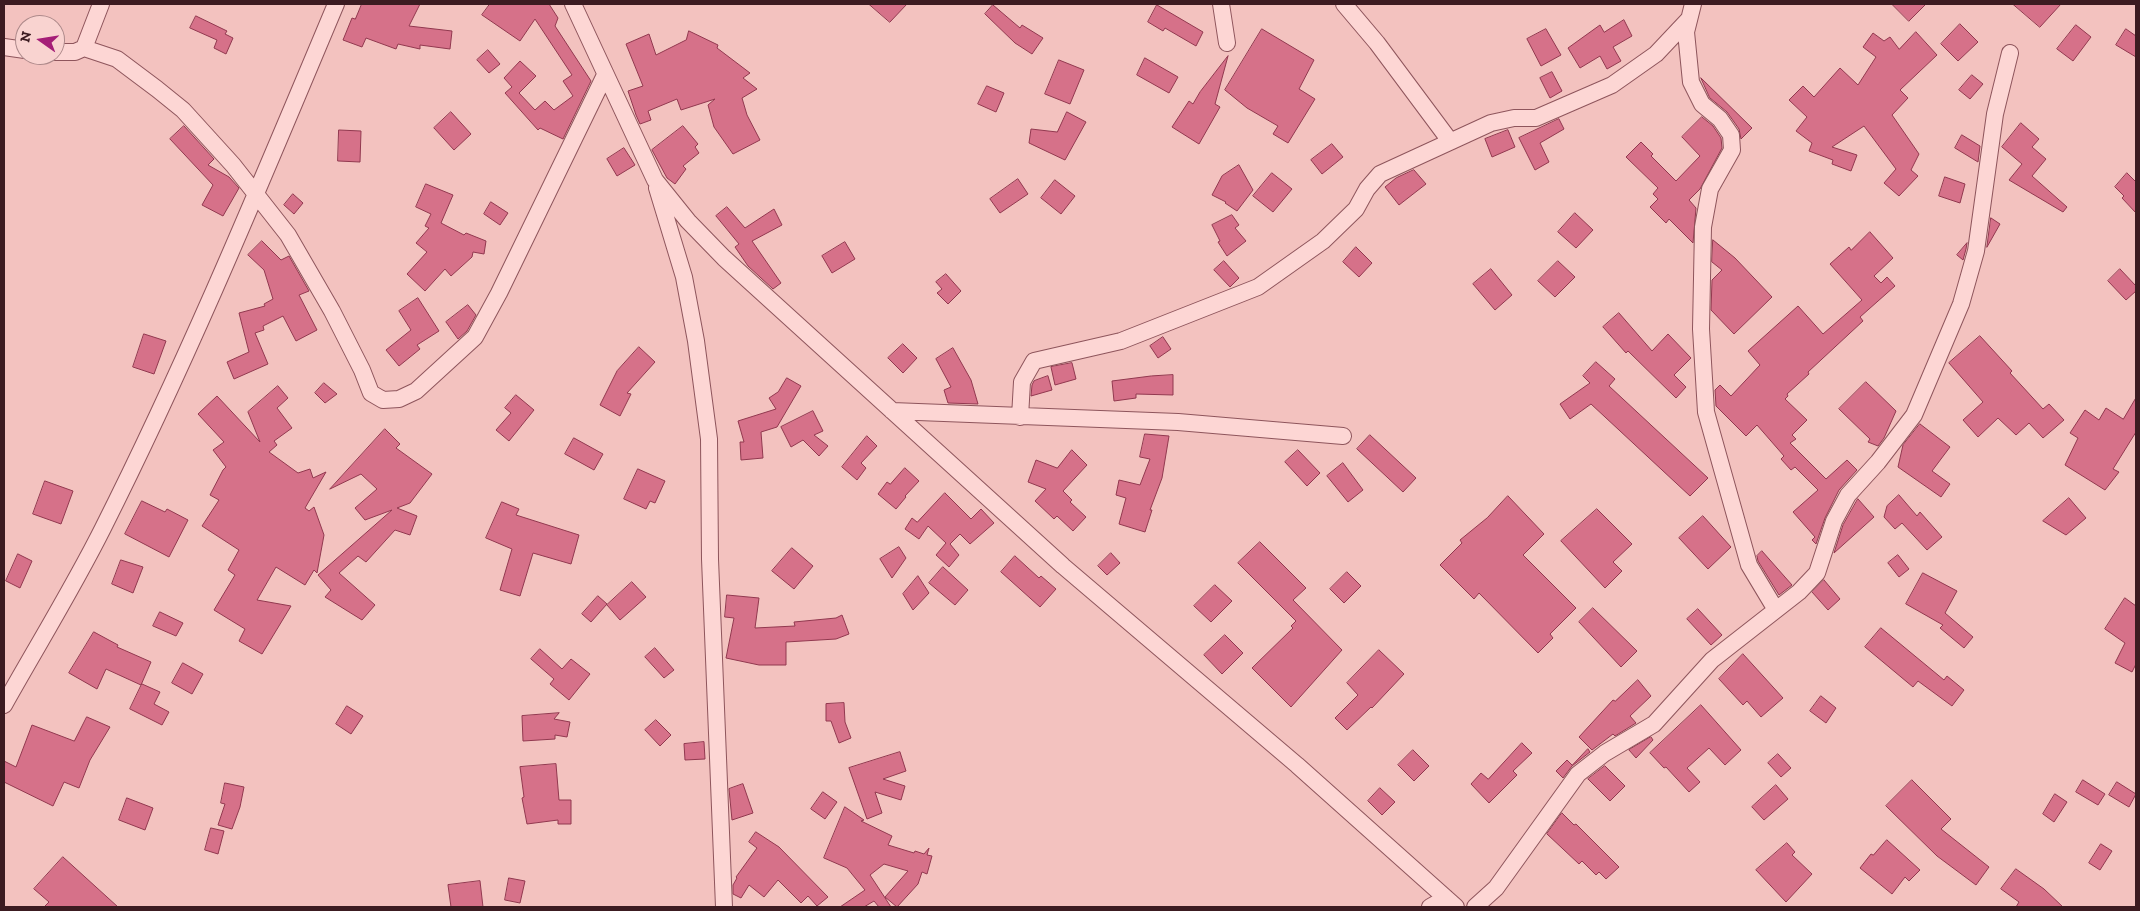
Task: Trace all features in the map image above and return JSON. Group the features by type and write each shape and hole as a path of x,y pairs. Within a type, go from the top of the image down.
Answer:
{"street":[{"path":"84,48 101,4"},
{"path":"4,705 102,529 150,432 256,194 336,4"},
{"path":"573,4 655,180 684,277 696,341 709,439 710,559 724,907"},
{"path":"1221,4 1227,43"},
{"path":"1344,4 1377,43 1450,141"},
{"path":"1020,417 1022,382 1034,361 1121,341 1258,287 1323,241 1356,209 1367,188 1380,174 1491,123 1514,118 1536,118 1612,85 1656,54 1691,11"},
{"path":"1691,11 1686,32 1691,82 1702,104 1720,119 1731,135 1732,150 1721,174 1710,189 1703,227 1701,329 1706,412 1749,565 1776,610"},
{"path":"65,52 75,52 84,48 117,59 183,110 211,140 288,235 336,319 362,370 371,393 383,400 399,400 416,391 475,337 499,293 605,75"},
{"path":"1475,907 1496,888 1578,774 1605,753 1654,724 1712,660 1799,592 1817,573 1834,521 1848,495 1878,462 1914,414 1958,312 1976,252 1995,114 2010,53"},
{"path":"655,180 688,221 724,258 799,324 892,411 1063,566 1297,765 1451,903"},
{"path":"892,411 1178,422 1344,436"},
{"path":"1430,907 1451,903"}],"building":[{"path":"362,4 420,4 409,26 452,31 450,49 420,45 420,49 398,44 396,49 366,38 362,47 343,40 352,18 355,19"},
{"path":"490,4 549,4 558,18 555,26 591,81 563,139 540,128 538,130 505,93 512,87 504,78 520,61 536,76 519,93 535,110 545,101 554,110 573,96 563,81 572,75 535,19 520,41 482,15"},
{"path":"869,4 907,4 890,22"},
{"path":"1892,4 1926,4 1909,21"},
{"path":"2013,4 2061,4 2040,27"},
{"path":"993,5 1020,28 1022,25 1043,38 1032,54 1015,43 985,14"},
{"path":"1157,5 1203,32 1196,46 1165,28 1163,31 1148,22"},
{"path":"196,16 227,31 225,34 233,38 226,54 214,48 217,40 190,28"},
{"path":"1624,20 1632,36 1613,47 1621,61 1607,69 1600,56 1580,68 1568,48 1600,25 1604,32"},
{"path":"1960,24 1978,42 1958,61 1941,44"},
{"path":"2076,25 2091,37 2073,61 2057,49"},
{"path":"1262,29 1314,60 1299,89 1315,99 1288,143 1273,134 1278,126 1247,108 1225,90"},
{"path":"1546,29 1561,55 1541,66 1527,39"},
{"path":"2126,29 2136,36 2136,57 2116,45"},
{"path":"689,31 718,45 717,48 750,73 743,78 757,89 742,98 747,115 760,140 733,154 714,127 708,105 715,99 681,110 677,99 648,111 651,120 640,124 636,115 628,91 643,86 626,44 649,34 656,55 686,40"},
{"path":"1916,32 1937,55 1900,90 1908,98 1892,115 1919,154 1911,170 1918,176 1899,196 1884,183 1896,169 1864,126 1832,147 1857,155 1851,171 1832,164 1833,160 1809,151 1812,143 1796,131 1807,117 1789,100 1803,86 1814,97 1840,68 1858,85 1876,57 1863,47 1873,33 1884,41 1890,37 1899,49"},
{"path":"488,50 500,64 489,73 477,60"},
{"path":"1228,56 1215,104 1220,107 1199,144 1172,127 1189,101 1193,104"},
{"path":"1145,58 1178,77 1169,93 1137,75"},
{"path":"1059,60 1084,70 1070,104 1045,94"},
{"path":"1552,72 1562,91 1550,98 1540,78"},
{"path":"1972,75 1983,84 1970,99 1959,90"},
{"path":"1701,78 1752,128 1741,139 1739,129 1727,112 1710,98"},
{"path":"987,86 1004,93 996,112 978,104"},
{"path":"451,112 471,134 454,150 434,128"},
{"path":"1067,112 1086,122 1065,160 1029,143 1031,129 1057,132"},
{"path":"1702,117 1713,126 1721,138 1722,148 1700,189 1689,200 1696,208 1693,243 1669,219 1666,223 1650,207 1658,199 1653,194 1658,188 1626,157 1641,142 1653,154 1651,156 1676,181 1700,156 1682,137"},
{"path":"1559,119 1564,129 1540,143 1549,162 1535,170 1519,138"},
{"path":"2021,123 2039,139 2032,147 2046,159 2032,176 2067,207 2063,212 2009,180 2022,164 2002,147"},
{"path":"184,126 214,159 208,165 229,177 239,188 223,216 202,205 213,185 170,139"},
{"path":"683,126 698,144 695,147 699,153 683,166 686,169 675,184 667,178 652,150"},
{"path":"339,130 361,131 360,162 338,161"},
{"path":"1508,130 1515,147 1492,157 1485,139"},
{"path":"1962,135 1980,146 1978,162 1955,148"},
{"path":"1332,144 1343,157 1322,174 1311,160"},
{"path":"624,148 635,165 617,176 607,159"},
{"path":"1239,165 1253,190 1237,211 1226,202 1212,195 1222,176"},
{"path":"1414,170 1426,184 1399,205 1385,187 1396,178"},
{"path":"1272,173 1292,189 1273,212 1253,196"},
{"path":"2127,173 2136,182 2136,213 2115,187"},
{"path":"1945,177 1965,184 1960,203 1939,196"},
{"path":"1018,179 1028,194 1000,213 990,199"},
{"path":"1055,180 1075,196 1061,214 1041,198"},
{"path":"426,184 453,195 441,223 464,235 466,233 486,241 484,254 473,252 472,257 451,276 445,269 425,291 407,274 427,252 416,243 429,228 425,226 431,214 416,207"},
{"path":"293,194 303,203 294,214 284,205"},
{"path":"491,202 508,213 500,225 484,214"},
{"path":"727,207 745,228 774,209 782,225 752,241 781,283 773,289 748,266 735,247 739,244 716,216"},
{"path":"1575,213 1593,230 1576,248 1558,232"},
{"path":"1232,215 1239,225 1235,228 1246,241 1227,256 1218,242 1220,241 1212,225"},
{"path":"1991,218 2000,224 1987,247"},
{"path":"1870,232 1893,258 1874,276 1881,283 1887,277 1895,286 1860,317 1863,321 1808,372 1809,374 1787,394 1788,396 1785,399 1807,420 1792,435 1796,439 1790,443 1826,479 1847,460 1857,470 1839,490 1825,518 1816,544 1812,540 1815,537 1793,512 1818,490 1795,467 1791,470 1781,459 1784,456 1757,425 1746,436 1716,406 1715,390 1720,385 1731,396 1760,365 1748,351 1798,306 1823,334 1862,300 1830,264 1849,247 1851,250"},
{"path":"1713,240 1735,258 1772,297 1734,334 1711,310 1712,280 1722,270 1712,262"},
{"path":"262,241 281,260 289,256 309,291 299,295 317,330 296,341 283,316 263,326 264,330 255,333 268,364 234,379 227,362 249,352 239,313 265,306 264,304 273,299 264,270 248,255"},
{"path":"845,242 855,259 832,273 822,256"},
{"path":"1967,243 1966,249 1963,260 1957,255"},
{"path":"1356,247 1372,263 1359,277 1343,262"},
{"path":"1224,261 1239,278 1230,287 1214,270"},
{"path":"1558,261 1575,277 1555,297 1538,281"},
{"path":"1491,269 1512,295 1495,310 1473,284"},
{"path":"2120,269 2136,286 2136,291 2126,300 2108,281"},
{"path":"946,274 961,291 948,304 937,293 942,289 936,282"},
{"path":"418,298 439,331 417,345 420,349 399,366 386,350 411,330 399,311"},
{"path":"468,305 476,315 467,331 458,339 446,322"},
{"path":"1619,313 1652,351 1668,334 1691,358 1674,375 1686,387 1676,398 1628,351 1626,353 1603,327"},
{"path":"144,334 166,341 154,374 133,367"},
{"path":"1980,336 2043,409 2049,404 2064,420 2043,438 2029,423 2016,435 1998,418 1978,437 1963,420 1983,402 1949,363"},
{"path":"1163,337 1171,349 1158,358 1150,346"},
{"path":"903,344 917,358 903,373 888,358"},
{"path":"639,347 655,362 627,393 631,394 620,416 600,405 617,371"},
{"path":"953,348 971,380 978,404 948,403 944,390 951,387 936,359"},
{"path":"1596,362 1615,379 1609,386 1708,478 1690,496 1591,404 1570,419 1560,404 1590,383 1583,376"},
{"path":"1072,363 1076,379 1055,385 1051,367"},
{"path":"1173,375 1173,395 1136,394 1136,398 1114,401 1112,381"},
{"path":"1048,376 1052,390 1031,396 1034,381"},
{"path":"787,378 801,386 777,427 761,432 763,458 741,460 740,442 744,442 738,421 776,409 769,398 778,392"},
{"path":"1866,382 1896,411 1884,438 1878,446 1868,442 1870,439 1839,409"},
{"path":"324,383 337,394 325,403 315,393"},
{"path":"278,386 288,398 277,408 292,428 274,441 277,445 269,452 298,473 310,469 313,478 326,472 305,508 309,511 314,507 324,535 317,573 314,570 305,585 276,567 257,600 291,606 262,654 239,641 245,629 214,610 235,575 228,570 239,550 202,526 219,500 210,495 226,467 213,450 224,442 198,414 217,396 260,442 248,412"},
{"path":"516,395 534,410 509,441 496,430 511,413 505,408"},
{"path":"2136,398 2136,432 2113,469 2119,472 2105,490 2065,465 2078,438 2070,433 2085,410 2099,420 2106,408 2123,419"},
{"path":"813,411 823,431 814,435 828,446 819,456 803,440 791,447 781,427"},
{"path":"1920,424 1950,447 1932,471 1950,484 1941,497 1898,467 1903,445"},
{"path":"385,429 400,444 396,448 432,474 410,503 397,508 417,516 410,535 395,530 366,562 358,556 339,573 375,605 362,620 325,597 331,590 318,575 392,510 365,520 355,508 377,489 361,474 330,489"},
{"path":"1145,434 1169,436 1162,478 1150,510 1152,510 1145,532 1119,524 1126,498 1116,495 1119,480 1140,485 1150,459 1140,457"},
{"path":"1370,435 1416,478 1403,492 1357,449"},
{"path":"867,436 877,446 861,463 866,468 857,480 842,467"},
{"path":"574,438 603,454 594,470 565,454"},
{"path":"1072,450 1087,465 1063,491 1072,500 1070,502 1086,517 1073,531 1057,516 1054,519 1035,501 1046,489 1028,482 1036,460 1057,468"},
{"path":"1298,450 1320,473 1307,486 1285,462"},
{"path":"1343,463 1363,490 1348,502 1327,476"},
{"path":"905,468 919,481 896,509 878,494 887,482 890,484"},
{"path":"638,469 665,481 655,503 650,501 646,509 624,499"},
{"path":"45,481 73,491 61,524 33,514"},
{"path":"945,493 971,519 981,509 994,523 970,544 960,534 950,544 959,555 949,567 936,555 946,543 928,526 919,539 905,529 912,518 917,522"},
{"path":"1899,495 1917,516 1920,512 1942,537 1927,550 1902,523 1895,529 1884,517 1887,506"},
{"path":"1508,496 1544,534 1523,555 1576,608 1550,634 1553,638 1538,653 1479,593 1474,599 1440,565 1462,543 1460,540 1487,518"},
{"path":"2069,498 2086,518 2066,535 2043,521"},
{"path":"1858,499 1874,517 1834,553 1843,525"},
{"path":"142,501 165,512 167,509 188,520 169,557 125,534"},
{"path":"502,502 519,509 516,515 579,535 571,564 533,553 520,596 500,590 512,549 486,538"},
{"path":"1597,509 1632,544 1613,562 1622,571 1605,588 1561,541"},
{"path":"1703,516 1731,547 1708,569 1679,538"},
{"path":"1260,542 1306,588 1293,600 1342,650 1291,707 1252,668 1293,628 1291,626 1296,621 1238,563"},
{"path":"899,547 906,558 892,578 880,559"},
{"path":"792,548 813,566 794,589 772,571"},
{"path":"1762,551 1792,585 1779,595 1758,561 1757,556"},
{"path":"1111,553 1120,563 1107,575 1098,566"},
{"path":"18,554 32,561 20,588 6,581"},
{"path":"1898,555 1909,569 1899,577 1888,563"},
{"path":"1015,556 1039,578 1041,576 1056,589 1040,607 1001,572"},
{"path":"121,560 143,567 133,593 112,584"},
{"path":"943,567 968,590 955,605 929,583"},
{"path":"1347,572 1361,586 1344,603 1330,589"},
{"path":"1923,573 1957,591 1945,613 1973,637 1964,648 1940,628 1943,625 1906,604"},
{"path":"918,576 929,593 913,610 903,594"},
{"path":"1824,580 1840,599 1828,610 1812,592"},
{"path":"632,582 646,597 620,620 607,605"},
{"path":"1215,585 1232,601 1211,622 1194,606"},
{"path":"727,595 759,598 755,628 795,626 794,622 836,618 842,615 849,634 836,639 786,642 786,665 759,665 726,658 734,618 725,617"},
{"path":"598,596 607,604 591,622 582,614"},
{"path":"2125,598 2136,606 2136,664 2132,672 2115,663 2125,643 2105,629"},
{"path":"1593,608 1637,651 1621,667 1579,622"},
{"path":"1698,609 1722,635 1711,645 1687,619"},
{"path":"160,612 183,623 176,636 153,626"},
{"path":"1881,628 1944,680 1947,676 1964,690 1952,706 1918,681 1913,687 1865,647"},
{"path":"94,632 118,645 117,647 151,662 141,685 106,669 97,689 69,673"},
{"path":"1225,635 1243,653 1222,674 1204,655"},
{"path":"655,648 674,670 664,678 645,657"},
{"path":"540,649 562,669 571,659 590,674 569,700 550,684 554,679 531,659"},
{"path":"1379,650 1404,674 1372,708 1347,730 1335,718 1358,695 1347,683"},
{"path":"1743,654 1783,698 1761,717 1747,701 1743,705 1719,679"},
{"path":"183,663 203,674 192,694 172,683"},
{"path":"1638,680 1651,696 1630,716 1636,723 1615,736 1613,734 1592,750 1579,737 1613,700 1615,701"},
{"path":"142,684 160,692 154,704 169,712 162,725 130,709"},
{"path":"1821,696 1836,708 1826,723 1810,711"},
{"path":"844,703 845,722 851,738 839,743 831,721 826,721 826,704"},
{"path":"1701,705 1741,750 1725,765 1709,748 1687,768 1700,782 1689,792 1650,753"},
{"path":"347,706 363,716 351,734 336,724"},
{"path":"559,713 554,719 570,722 567,737 555,735 555,739 523,741 522,716"},
{"path":"87,717 110,727 90,760 79,788 64,782 53,806 4,782 4,761 16,767 32,725 74,741"},
{"path":"656,720 671,735 660,746 645,730"},
{"path":"1651,737 1653,740 1636,758 1629,750"},
{"path":"704,742 705,759 685,760 684,744"},
{"path":"1522,743 1532,753 1513,771 1517,775 1489,803 1471,784 1481,773 1488,779"},
{"path":"1588,749 1590,752 1572,766 1563,778 1556,771 1567,760 1572,765"},
{"path":"1413,750 1429,766 1414,781 1398,765"},
{"path":"900,752 906,771 883,779 905,786 901,800 875,792 882,813 867,819 849,768"},
{"path":"1778,754 1791,768 1781,777 1768,763"},
{"path":"556,764 559,800 571,800 571,824 558,824 558,820 527,824 522,798 524,797 520,767"},
{"path":"1605,766 1625,786 1610,801 1588,779"},
{"path":"1912,780 1951,819 1941,829 1989,867 1976,885 1937,856 1886,806"},
{"path":"2083,780 2105,794 2098,805 2076,792"},
{"path":"2117,782 2136,794 2129,807 2109,795"},
{"path":"225,783 244,787 240,807 232,829 218,825 225,804 221,803"},
{"path":"743,784 753,813 732,820 729,789"},
{"path":"1776,785 1788,799 1764,820 1752,807"},
{"path":"1380,788 1395,802 1382,815 1368,801"},
{"path":"823,792 837,802 825,819 811,809"},
{"path":"2055,794 2067,802 2054,822 2043,814"},
{"path":"127,798 153,808 145,830 119,820"},
{"path":"845,807 864,820 861,821 892,836 888,845 924,854 929,848 927,855 932,856 927,874 922,872 918,884 897,907 885,897 908,871 884,864 870,875 891,907 879,907 874,901 864,907 840,907 865,890 847,868 824,858"},
{"path":"1562,813 1574,825 1576,824 1619,867 1606,879 1599,872 1596,875 1582,861 1579,864 1547,834"},
{"path":"211,828 224,831 218,854 205,850"},
{"path":"756,832 779,847 828,897 817,906 808,896 801,903 778,880 764,897 749,885 741,898 733,894 733,885 736,877 757,848 749,842"},
{"path":"1887,840 1920,870 1909,881 1905,877 1892,894 1860,868 1871,854 1873,855"},
{"path":"1787,843 1795,852 1792,855 1812,874 1786,902 1756,870"},
{"path":"2101,844 2112,851 2100,870 2089,863"},
{"path":"63,857 118,907 44,907 49,902 34,889"},
{"path":"2016,869 2044,889 2063,907 2016,907 2019,902 2001,889"},
{"path":"509,878 525,881 520,903 505,900"},
{"path":"480,881 483,907 451,907 448,885"}]}
